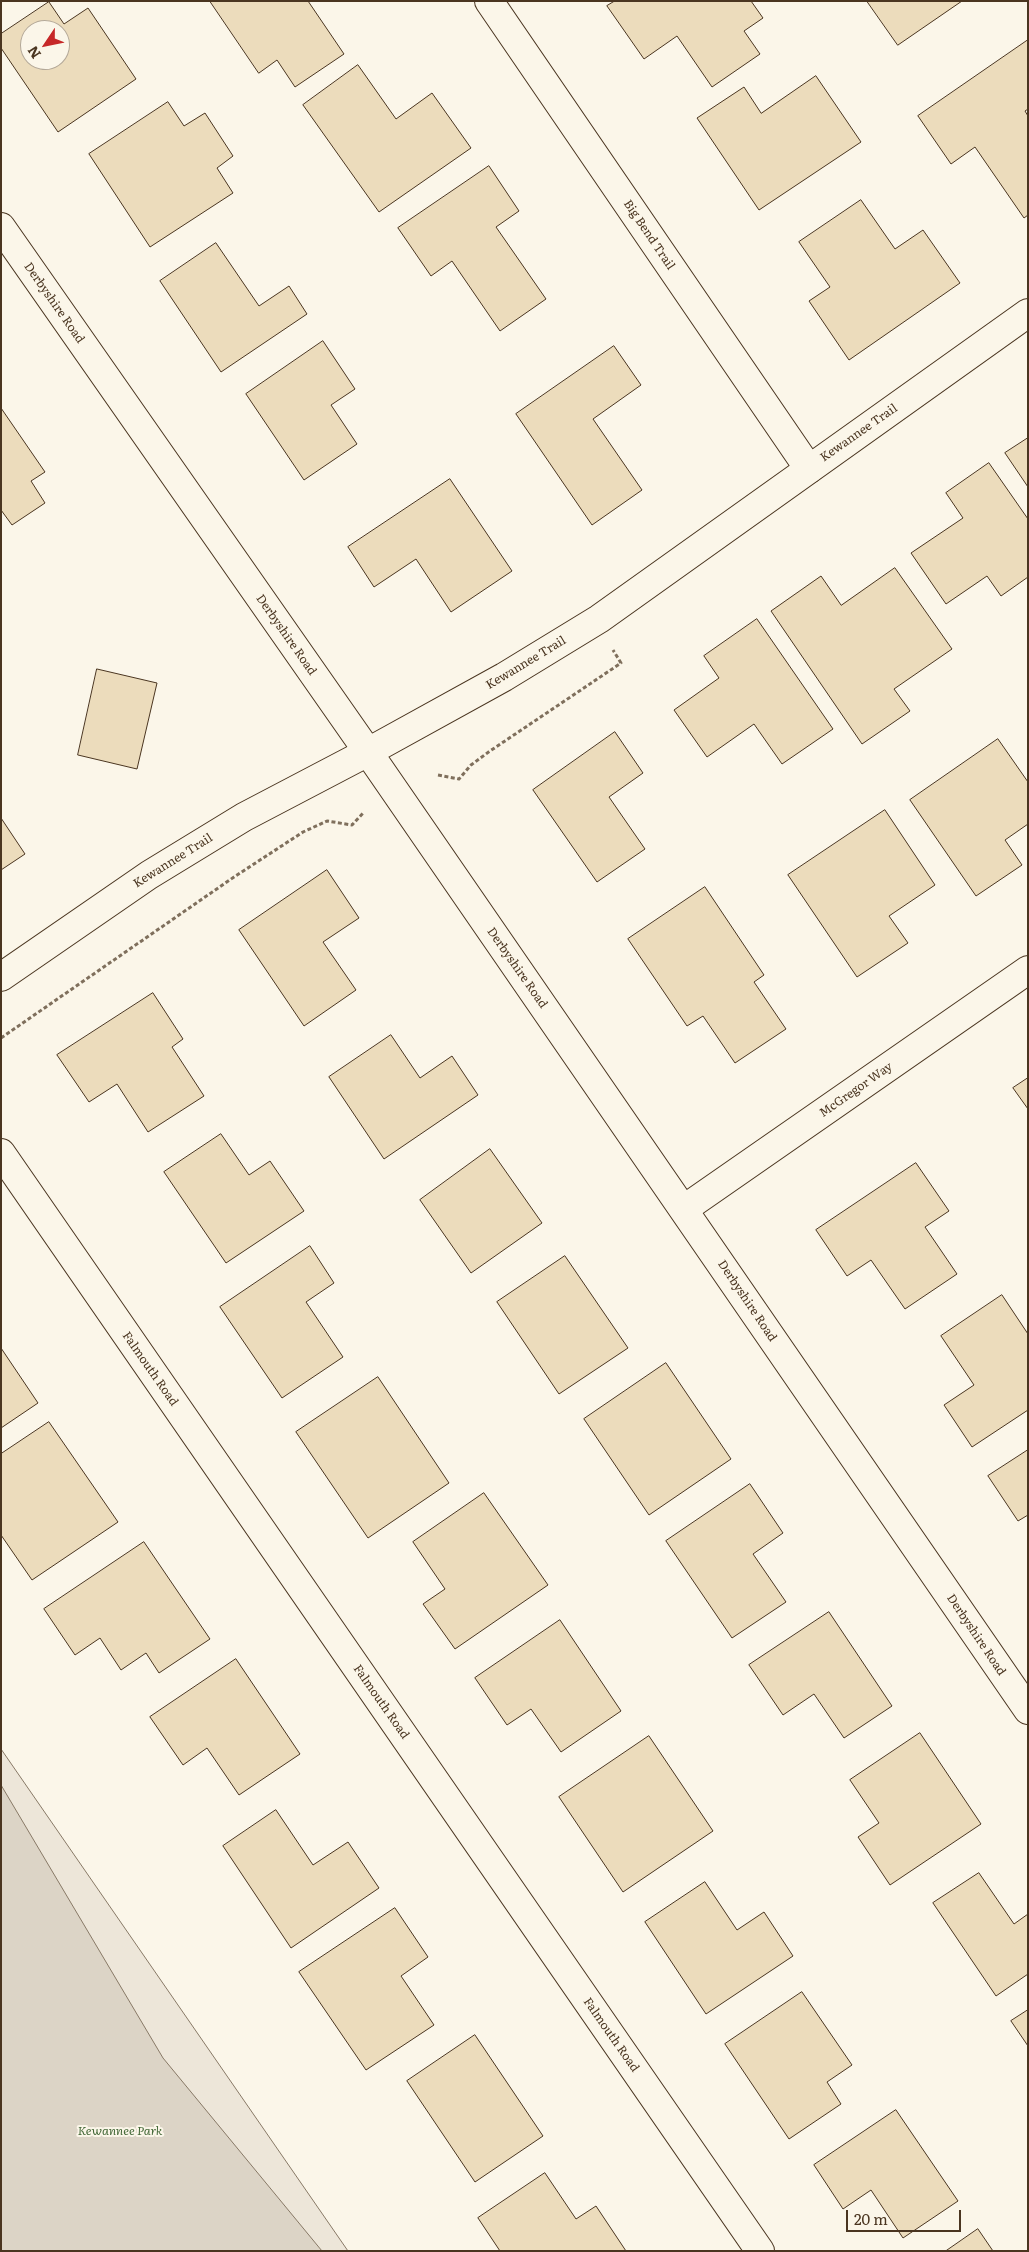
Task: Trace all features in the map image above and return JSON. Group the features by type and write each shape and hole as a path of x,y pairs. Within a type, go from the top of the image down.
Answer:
{"street":[{"name":"Big Bend Trail","path":"489,1 809,469"},
{"name":"Derbyshire Road","path":"1,228 368,752 1028,1710"},
{"name":"Kewannee Trail","path":"1,977 149,875 244,817 368,752 504,677 599,619 1028,313"},
{"name":"McGregor Way","path":"684,1210 1028,970"},
{"name":"Falmouth Road","path":"1,1153 760,2251"}],"path":[{"path":"438,775 459,779 471,765 490,751 621,663 613,650 620,644"},
{"path":"1,1038 234,877 303,832 327,821 352,824 364,812"}],"green space":[{"name":"Kewannee Park","path":"1,1749 348,2251 1,2251"}],"shaded area":[{"name":"Kewannee Park","path":"1,1785 163,2058 322,2251 1,2251"}],"building":[{"path":"210,1 308,1 344,54 295,87 277,60 259,73"},
{"path":"615,1 751,1 763,18 744,31 760,54 712,87 677,36 644,59 607,6"},
{"path":"867,1 962,1 898,45"},
{"path":"49,2 61,20 22,20"},
{"path":"88,8 136,79 58,132 1,48 1,34 20,21 20,70 70,70 70,20"},
{"path":"1028,40 1028,109 1025,111 1028,116 1028,215 1024,218 975,147 951,164 918,116"},
{"path":"358,65 396,119 432,93 471,148 379,212 303,105"},
{"path":"816,76 861,142 759,210 697,118 744,87 761,113"},
{"path":"168,102 184,126 205,113 233,156 217,168 233,193 150,247 89,154"},
{"path":"489,166 519,211 496,227 546,299 500,331 452,261 431,276 398,228"},
{"path":"861,200 895,249 923,230 960,283 849,360 809,301 830,287 799,242"},
{"path":"216,243 259,306 289,286 307,314 221,372 160,281"},
{"path":"323,341 355,389 331,405 357,444 304,480 246,394"},
{"path":"614,346 641,385 593,419 642,490 592,525 516,414"},
{"path":"1,408 45,472 31,481 45,503 12,525 1,510"},
{"path":"1028,438 1028,487 1005,453"},
{"path":"989,463 1028,519 1028,577 1001,596 987,576 946,604 911,553 963,518 946,493"},
{"path":"450,479 512,571 451,612 416,559 374,587 348,547"},
{"path":"895,568 952,649 894,689 910,711 862,744 771,611 821,576 841,605"},
{"path":"757,619 833,729 782,764 754,724 707,757 674,710 719,678 704,656"},
{"path":"97,669 157,683 137,769 78,755"},
{"path":"615,732 643,773 609,797 645,849 597,882 533,790"},
{"path":"998,739 1028,782 1028,824 1005,840 1022,865 976,896 910,800"},
{"path":"885,810 935,885 889,916 908,943 857,977 788,875"},
{"path":"1,818 25,854 1,870"},
{"path":"327,870 359,918 323,942 356,990 304,1026 239,930"},
{"path":"705,887 764,975 754,982 786,1029 735,1063 703,1016 687,1026 628,939"},
{"path":"153,993 183,1039 172,1047 204,1096 148,1132 117,1084 89,1102 57,1055"},
{"path":"391,1035 420,1078 452,1056 478,1095 384,1159 329,1077"},
{"path":"1028,1078 1028,1109 1013,1088"},
{"path":"221,1134 249,1175 270,1161 304,1211 226,1263 164,1172"},
{"path":"490,1149 542,1223 471,1273 420,1200"},
{"path":"916,1163 949,1211 925,1227 957,1274 905,1309 871,1260 847,1276 816,1230"},
{"path":"310,1246 334,1283 306,1302 343,1357 282,1398 220,1307"},
{"path":"565,1256 628,1348 559,1394 497,1302"},
{"path":"1002,1295 1028,1334 1028,1410 972,1447 944,1405 974,1385 941,1336"},
{"path":"1,1348 38,1403 1,1428"},
{"path":"666,1363 731,1459 649,1515 584,1419"},
{"path":"378,1377 449,1483 368,1538 296,1432"},
{"path":"49,1422 118,1522 32,1580 1,1535 1,1454"},
{"path":"1028,1450 1028,1515 1018,1521 988,1476"},
{"path":"750,1484 783,1533 753,1554 786,1602 732,1638 666,1541"},
{"path":"484,1493 548,1585 455,1649 423,1604 445,1589 413,1542"},
{"path":"144,1542 210,1639 159,1673 146,1653 121,1670 100,1638 75,1655 44,1609"},
{"path":"829,1612 892,1706 844,1738 814,1694 783,1715 749,1665"},
{"path":"560,1620 621,1711 561,1752 531,1709 507,1725 475,1678"},
{"path":"236,1659 300,1754 239,1795 207,1748 183,1765 150,1717"},
{"path":"920,1733 981,1824 890,1885 858,1837 879,1823 850,1780"},
{"path":"649,1736 713,1831 623,1892 559,1797"},
{"path":"276,1810 313,1865 348,1842 379,1888 291,1948 223,1846"},
{"path":"979,1873 1014,1924 1028,1914 1028,1974 996,1996 933,1903"},
{"path":"705,1882 737,1930 764,1912 793,1956 706,2014 645,1922"},
{"path":"395,1908 428,1957 401,1976 434,2025 366,2070 299,1972"},
{"path":"802,1992 852,2065 827,2082 841,2104 789,2139 725,2044"},
{"path":"1028,2010 1028,2046 1011,2021"},
{"path":"475,2035 543,2136 475,2182 407,2081"},
{"path":"896,2110 958,2201 903,2238 871,2190 843,2209 814,2165"},
{"path":"545,2173 576,2219 596,2206 626,2251 500,2251 478,2218"},
{"path":"978,2229 993,2251 946,2251"}]}
